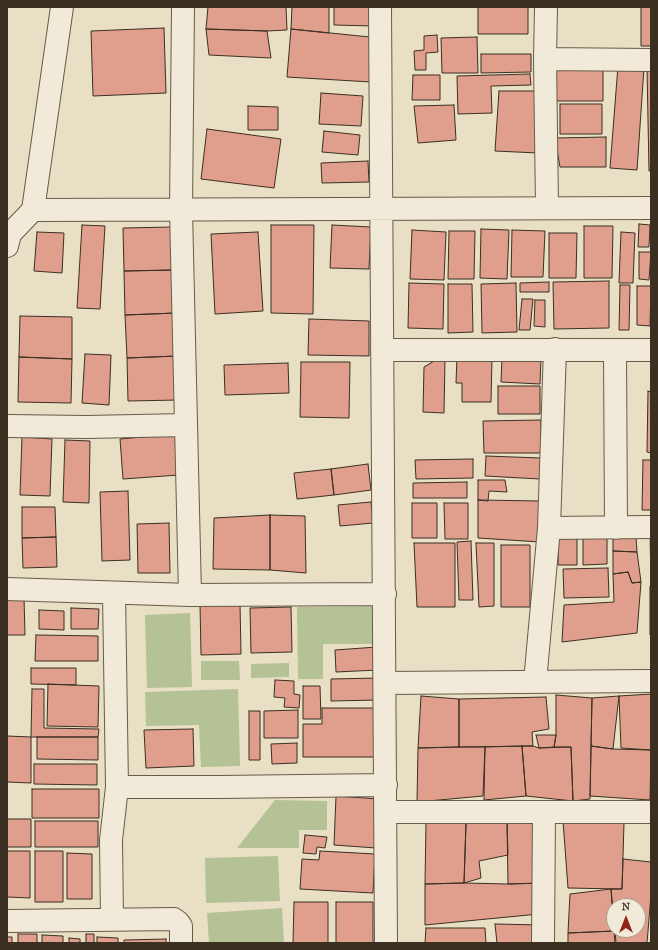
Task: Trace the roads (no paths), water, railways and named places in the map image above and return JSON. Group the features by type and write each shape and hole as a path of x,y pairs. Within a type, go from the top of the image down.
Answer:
{"street":[{"path":"7,246 10,234 33,210 62,7"},
{"path":"182,7 181,210 190,595"},
{"path":"380,7 385,594 386,943"},
{"path":"546,7 545,59 547,208"},
{"path":"545,59 651,60"},
{"path":"33,210 651,208"},
{"path":"535,682 549,528 555,349"},
{"path":"382,350 651,350"},
{"path":"614,350 616,528"},
{"path":"7,426 86,427 186,425"},
{"path":"549,528 651,527"},
{"path":"7,588 190,595 385,594"},
{"path":"112,919 111,840 117,787 114,593"},
{"path":"385,683 651,681"},
{"path":"117,787 386,785"},
{"path":"386,812 651,812"},
{"path":"543,943 544,812"},
{"path":"7,921 174,919 181,926 181,943"}]}
